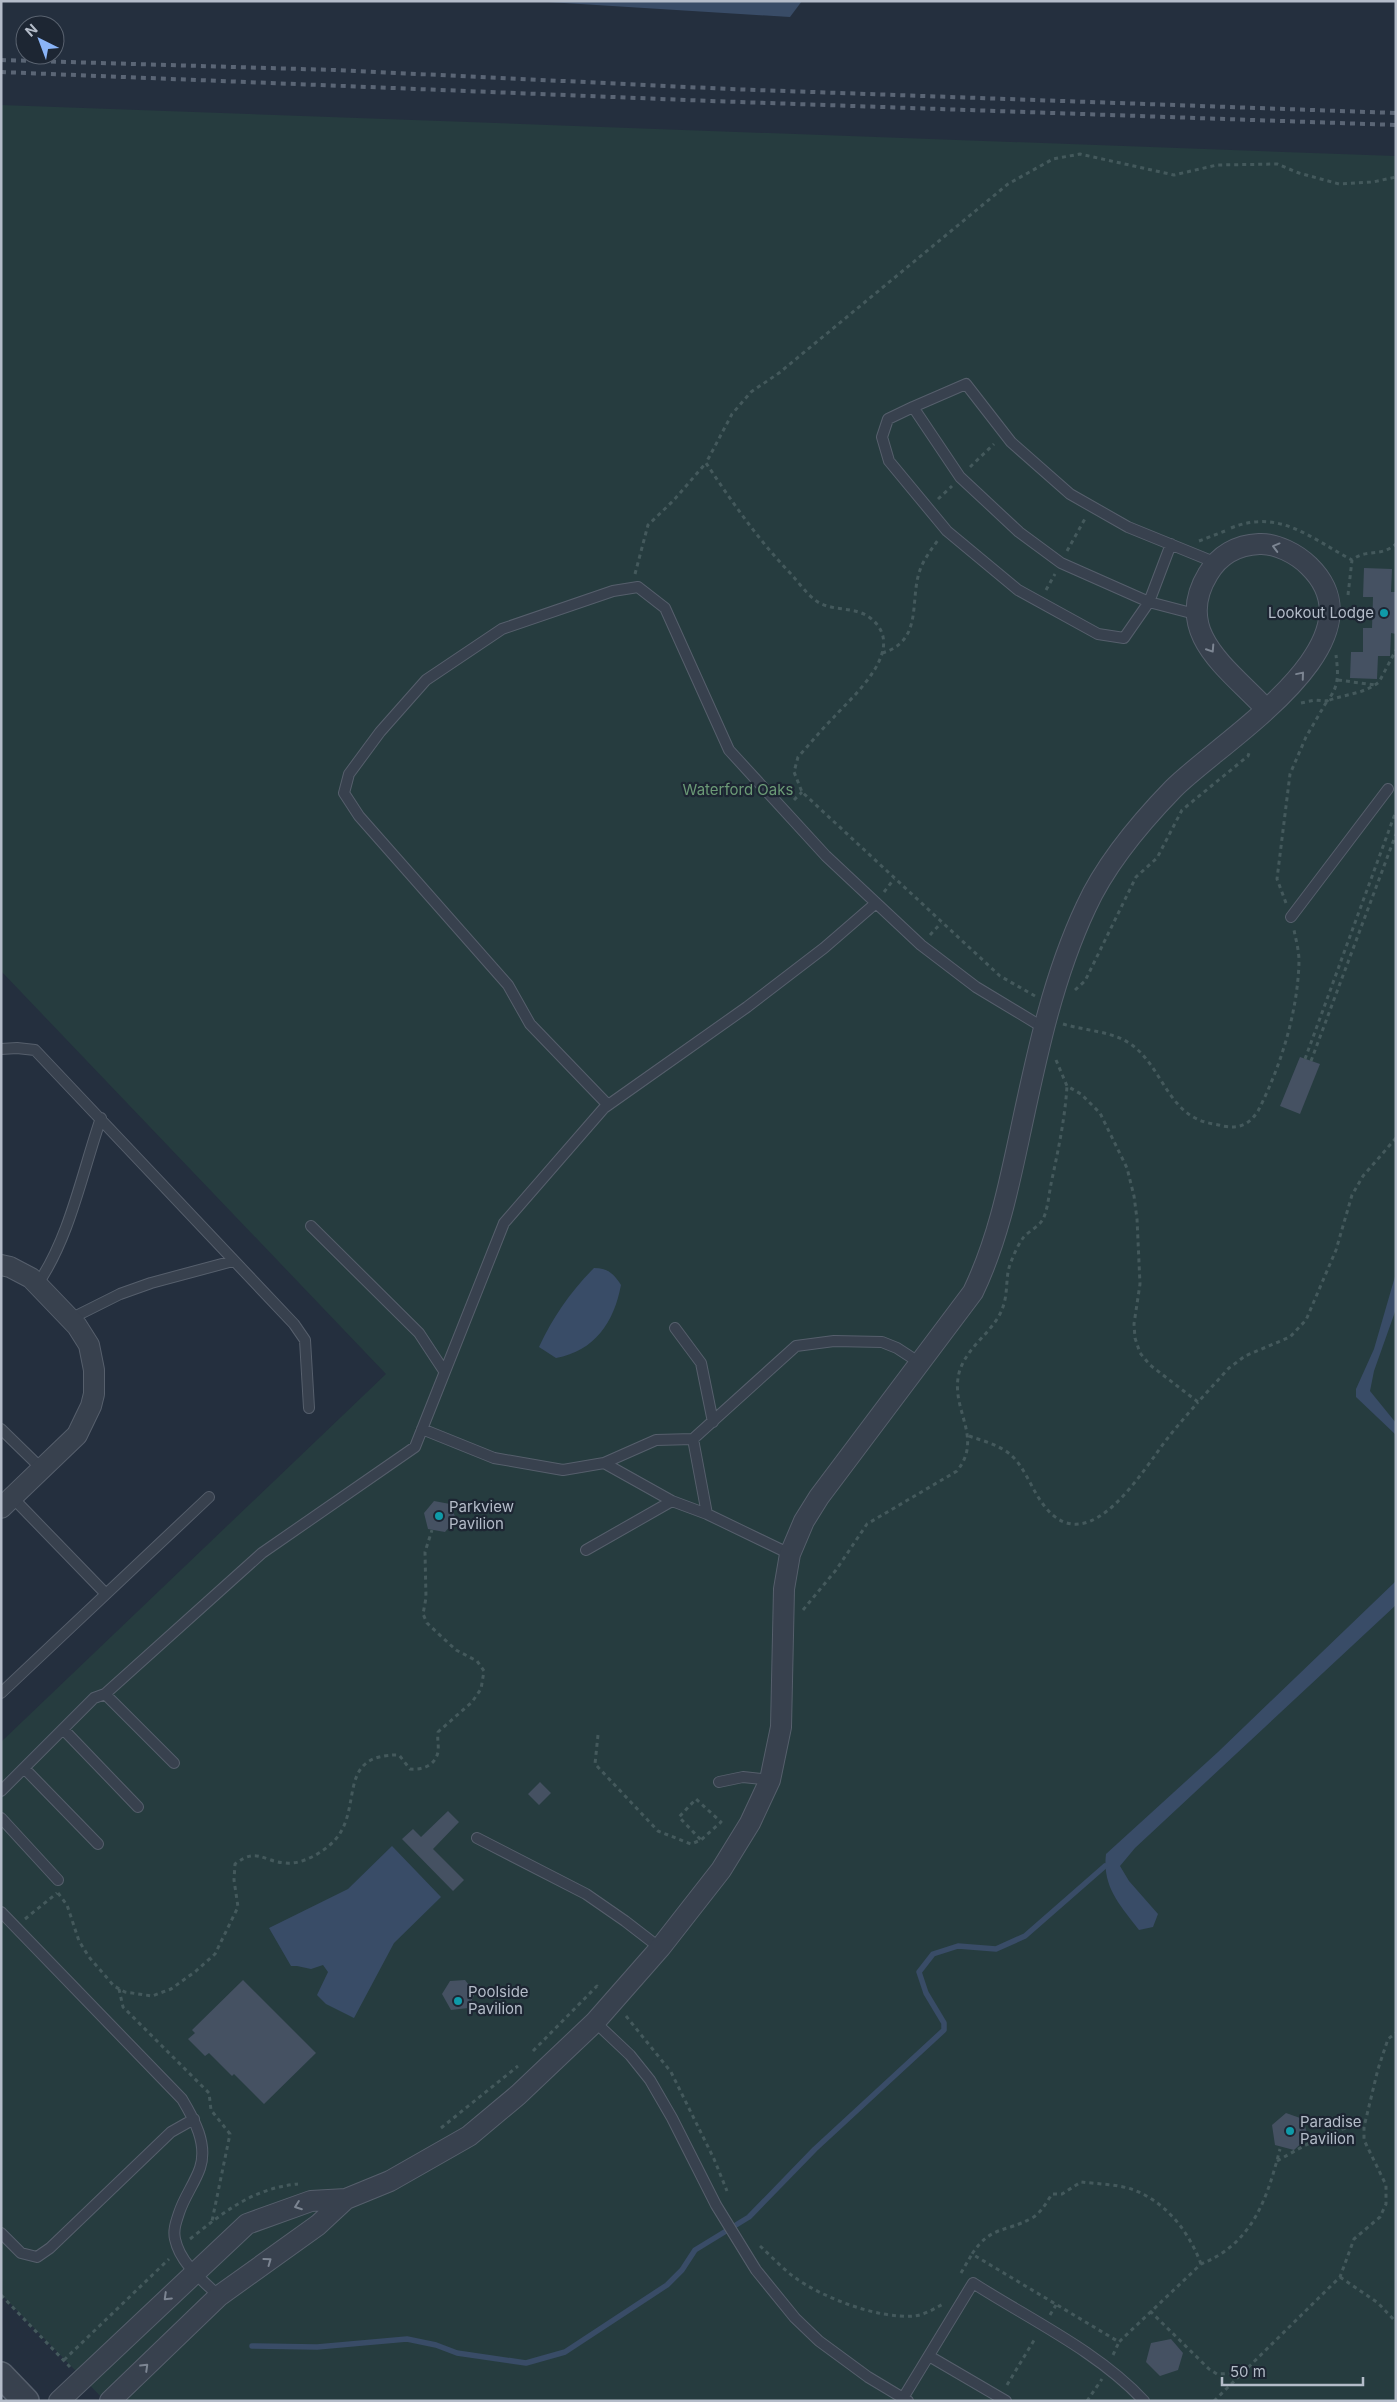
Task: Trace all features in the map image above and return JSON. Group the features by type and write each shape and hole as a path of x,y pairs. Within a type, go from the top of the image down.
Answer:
{"street":[{"path":"59,2401 247,2224 311,2201 346,2199 390,2181 470,2136 518,2095 595,2022 660,1948 721,1870 750,1823 770,1780 780,1726 783,1597 790,1554 804,1521 819,1497 974,1292 986,1265 1000,1221 1059,995 1071,939 1088,903 1106,872 1138,826 1176,787 1266,709 1301,676 1322,646 1329,624 1327,590 1318,575 1305,562 1286,550 1261,544 1235,548 1214,562 1198,589 1195,614 1200,633 1218,660 1266,709"},
{"path":"1,1265 10,1267 31,1278 70,1319 89,1346 94,1370 94,1394 91,1406 77,1435 7,1503"},
{"path":"110,2401 219,2296 318,2225 346,2199"},
{"path":"1,2375 26,2401"}],"lane":[{"path":"1171,544 1149,602 1124,638 1098,634 1018,590 948,531 889,462 882,437 888,418 966,384 1011,442 1070,494 1128,528 1171,544 1214,562"},
{"path":"913,407 960,477 1019,532 1061,563 1149,602 1195,614"},
{"path":"608,1105 530,1024 508,985 359,816 344,793 349,774 380,732 426,680 502,629 613,590 632,586 638,587 665,608 729,750 826,856 921,945 976,987 1051,1025"},
{"path":"1291,917 1388,789"},
{"path":"1,1791 94,1698 105,1694 262,1553 415,1447 504,1223 608,1105 747,1007 824,948 876,903"},
{"path":"1,1049 35,1050 294,1324 305,1340 309,1408"},
{"path":"37,1285 51,1264 58,1248 101,1118"},
{"path":"311,1226 419,1333 444,1371"},
{"path":"70,1319 120,1294 151,1283 233,1261"},
{"path":"675,1328 701,1363 714,1422"},
{"path":"422,1428 494,1458 563,1470 604,1463 656,1440 693,1440 796,1346 834,1341 882,1342 897,1348 920,1363"},
{"path":"1,1429 42,1469"},
{"path":"693,1440 707,1514"},
{"path":"604,1463 672,1501 707,1514 790,1554"},
{"path":"1,1693 209,1497"},
{"path":"586,1550 672,1501"},
{"path":"7,1503 106,1594"},
{"path":"105,1694 174,1763"},
{"path":"63,1729 138,1807"},
{"path":"24,1768 98,1844"},
{"path":"719,1782 743,1777 770,1780"},
{"path":"1,1818 58,1880"},
{"path":"477,1838 586,1894 660,1948"},
{"path":"1,1912 182,2099 194,2119 203,2147 200,2167 181,2205 174,2228 175,2239 179,2250 194,2272 219,2296"},
{"path":"595,2022 630,2055 650,2080 672,2118 716,2205 756,2270 795,2318 819,2341 868,2378 906,2399 929,2356 973,2283 1104,2364 1128,2383 1144,2401"},
{"path":"1,2234 21,2253 37,2257 50,2248 171,2132 194,2119"},
{"path":"929,2356 1003,2399"}],"path":[{"path":"632,586 648,525 673,501 706,463 732,414 752,392 779,373 1008,184 1053,159 1080,154 1174,175 1217,165 1277,164 1299,173 1339,184 1374,182 1396,177"},
{"path":"706,463 735,507 776,558 816,601 868,616 876,624 883,641 882,653 878,664 864,687 798,757 794,772 802,792 1000,976 1040,998 1076,990 1085,981 1136,877 1157,858 1182,810 1248,756 1252,747"},
{"path":"882,653 893,650 903,642 915,612 919,572 929,554 948,531"},
{"path":"1348,597 1352,560 1358,555 1367,553 1378,554 1396,544"},
{"path":"1292,705 1315,700 1327,701 1368,690 1376,685 1396,650"},
{"path":"1051,1025 1110,1034 1132,1045 1151,1065 1182,1110 1198,1120 1228,1127 1243,1126 1252,1122 1265,1097 1287,1033 1297,990 1299,959 1291,917 1277,879 1290,774 1306,737 1334,692 1338,680 1336,651"},
{"path":"1338,680 1376,685"},
{"path":"1304,1058 1396,811"},
{"path":"1311,1061 1396,834"},
{"path":"800,1615 836,1570 868,1524 957,1471 966,1456 969,1436 957,1399 959,1372 969,1352 999,1316 1007,1298 1010,1265 1017,1248 1023,1238 1044,1219 1058,1150 1067,1086 1052,1052"},
{"path":"1067,1086 1081,1094 1100,1113 1127,1168 1137,1220 1140,1284 1134,1324 1135,1338 1140,1353 1150,1365 1198,1402"},
{"path":"969,1436 1005,1450 1014,1460 1045,1507 1057,1519 1071,1524 1089,1522 1104,1515 1143,1474 1166,1440 1229,1368 1245,1356 1290,1337 1306,1320 1336,1250 1352,1195 1363,1176 1396,1138"},
{"path":"58,1880 57,1892 67,1906 78,1941 89,1957 114,1986 125,1992 152,1996 171,1988 196,1971 215,1954 238,1906 234,1880 235,1864 244,1857 258,1854 270,1861 286,1864 304,1860 325,1850 337,1838 346,1823 354,1782 362,1767 381,1755 399,1755 410,1769 420,1770 426,1767 438,1753 438,1732 472,1702 481,1689 484,1679 484,1672 477,1661 456,1650 427,1623 423,1614 426,1598 426,1552 432,1530"},
{"path":"598,1735 595,1764 658,1832 691,1844 701,1840 721,1822 696,1799 679,1816 701,1840"},
{"path":"16,1928 57,1892"},
{"path":"532,2052 597,1986 613,2002 671,2072 710,2150 728,2193"},
{"path":"1214,2401 1340,2277 1354,2239 1380,2217 1386,2204 1386,2185 1364,2140 1365,2122 1382,2054 1388,2039 1396,2032"},
{"path":"439,2129 525,2059"},
{"path":"1277,2161 1315,2138 1337,2129 1365,2122"},
{"path":"972,2254 1118,2342 1201,2264 1218,2257 1250,2228 1266,2198 1280,2149"},
{"path":"958,2279 982,2239 994,2232 1032,2219 1041,2212 1052,2194 1062,2194 1080,2182 1132,2190 1158,2202 1183,2228 1195,2247 1201,2264"},
{"path":"64,2360 179,2250 227,2211 253,2195 276,2186 304,2184"},
{"path":"754,2238 779,2264 796,2278 862,2310 883,2314 915,2316 933,2310 944,2303"},
{"path":"1340,2277 1378,2303 1396,2322"},
{"path":"1,2296 81,2380"},
{"path":"1003,2399 1056,2305"},
{"path":"1150,2311 1209,2370 1217,2374 1244,2373"}],"green space":[{"name":"Waterford Oaks","path":"1,105 1396,156 1396,2401 105,2401 1,2294 1,1742 386,1374 1,971"}],"water":[{"path":"532,1 802,1 790,17"},
{"path":"594,1268 610,1272 621,1285 608,1323 592,1342 582,1349 556,1358 539,1347 563,1305"},
{"path":"1396,1273 1396,1309 1374,1371 1370,1391 1396,1423 1396,1435 1356,1397 1356,1389 1374,1349"},
{"path":"1396,1581 1396,1605 1135,1848 1120,1866 1129,1881 1158,1914 1153,1927 1139,1930 1119,1904 1110,1886 1105,1866 1106,1854 1218,1752"},
{"path":"392,1846 441,1897 394,1943 354,2018 326,2004 317,1995 328,1972 323,1965 311,1969 291,1966 269,1928 348,1889"}],"building":[{"name":"Lookout Lodge","path":"1364,568 1392,569 1391,592 1396,592 1396,634 1391,633 1390,656 1378,656 1377,679 1350,678 1351,652 1363,652 1363,628 1372,628 1373,597 1363,597"},
{"path":"1300,1057 1320,1064 1300,1114 1280,1106"},
{"name":"Parkview Pavilion","path":"434,1501 450,1504 456,1519 445,1532 428,1529 424,1513"},
{"path":"540,1782 551,1793 539,1805 528,1794"},
{"path":"448,1811 459,1822 433,1849 464,1880 453,1891 402,1839 413,1829 421,1837"},
{"path":"243,1980 316,2053 264,2104 234,2074 232,2076 209,2053 205,2056 188,2039 195,2033 192,2030"},
{"name":"Poolside Pavilion","path":"465,1980 475,1993 468,2008 451,2010 442,1994 450,1981"},
{"name":"Paradise Pavilion","path":"1286,2113 1303,2119 1308,2137 1294,2150 1275,2145 1272,2125"},
{"path":"1171,2339 1183,2353 1178,2370 1160,2376 1146,2362 1151,2343"}],"waterway":[{"path":"252,2346 317,2347 407,2339 436,2345 457,2353 526,2363 565,2352 667,2285 682,2270 695,2250 749,2217 815,2149 944,2030 944,2023 926,1993 919,1972 933,1954 958,1946 996,1949 1025,1936 1105,1866"}],"railway":[{"path":"1,60 335,70 729,89 1396,113"},
{"path":"1,72 711,101 1396,125"}],"place":[{"name":"Lookout Lodge","path":"1384,613"},
{"name":"Parkview Pavilion","path":"439,1516"},
{"name":"Poolside Pavilion","path":"458,2001"},
{"name":"Paradise Pavilion","path":"1290,2131"}]}
